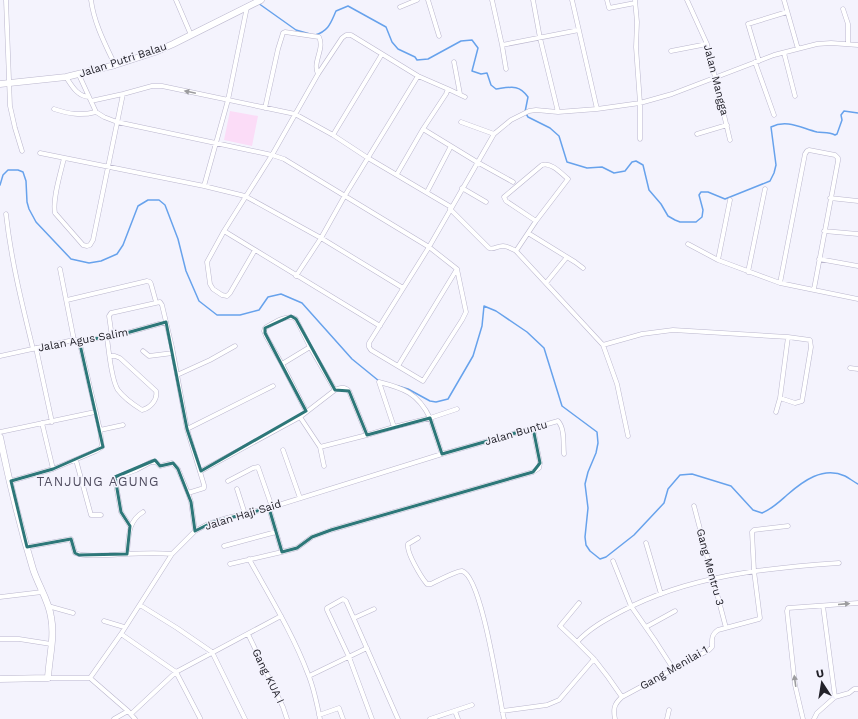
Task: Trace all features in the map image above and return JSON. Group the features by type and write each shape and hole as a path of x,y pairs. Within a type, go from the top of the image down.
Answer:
{"street":[{"path":"6,0 10,106 22,151"},
{"path":"91,0 99,32 115,65"},
{"path":"176,0 191,35"},
{"path":"400,7 417,0"},
{"path":"428,0 439,36"},
{"path":"492,0 506,69"},
{"path":"533,0 540,38 558,112"},
{"path":"572,0 597,109"},
{"path":"607,0 609,8 635,1 637,22 636,47 640,103 640,139"},
{"name":"Jalan Mangga","path":"687,0 707,44 730,140"},
{"path":"784,0 798,49"},
{"name":"Jalan Putri Balau","path":"0,84 79,75 115,65 155,52 258,2"},
{"path":"204,186 217,144 228,100 247,7"},
{"path":"843,9 848,24 848,44"},
{"path":"774,115 757,62 748,24 787,12"},
{"path":"502,45 579,30"},
{"path":"265,108 283,33 286,32 319,38 321,43 316,65 318,74"},
{"path":"255,250 227,296 222,295 214,289 210,284 207,268 208,262 224,231 272,155 318,74 342,38 346,35 351,35 418,76 465,97"},
{"path":"79,75 96,112 104,117 117,122 272,155 284,159 344,197 429,247 457,268 466,312 424,380 371,350 369,343 429,247 450,208 494,134 502,127 529,111 536,110 558,112 597,109 640,103 672,94 784,53 817,44 831,43 858,45"},
{"path":"671,51 707,44"},
{"path":"784,53 795,96"},
{"path":"333,135 382,54"},
{"path":"454,62 460,94"},
{"path":"296,276 321,238 344,197 418,76"},
{"path":"66,77 80,94 90,99 123,94 152,86 162,86 295,114 333,135 368,158 427,192 450,208 489,248 494,249 508,246 516,251 603,345 618,384 628,436"},
{"path":"397,174 448,89"},
{"path":"64,158 54,210 57,216 85,246 90,245 93,240 123,94"},
{"path":"54,110 81,115 96,112"},
{"path":"461,122 494,134"},
{"path":"697,134 727,125"},
{"path":"423,129 477,162 514,182"},
{"path":"427,192 451,146"},
{"path":"780,283 805,154 809,150 838,158 814,289"},
{"path":"40,153 204,186 246,196 321,238 403,288"},
{"path":"516,251 536,220 568,179 546,164 542,165 504,197 506,201 536,220"},
{"path":"462,188 486,202"},
{"path":"748,272 765,189"},
{"path":"830,198 858,201"},
{"path":"718,260 730,200"},
{"path":"6,214 15,274 52,422"},
{"path":"224,231 380,326"},
{"path":"824,231 858,234"},
{"path":"528,233 583,268"},
{"path":"688,244 718,260 780,283 858,298"},
{"path":"546,283 567,257"},
{"path":"819,259 858,266"},
{"path":"398,366 457,268"},
{"path":"11,481 53,469 101,449 102,444 100,430 60,269"},
{"path":"67,300 150,282 156,302"},
{"path":"112,337 109,316 111,313 160,302 173,353 187,429 201,471 204,488 188,493"},
{"path":"306,411 265,334 265,328 288,317 293,317 296,319 310,347 335,390"},
{"name":"Jalan Agus Salim","path":"0,356 77,340 112,337 166,322"},
{"path":"603,345 632,336 661,331 698,331 788,337 810,340 811,347 802,401 795,403 780,398"},
{"path":"776,412 780,398 788,337"},
{"path":"107,338 111,356 111,365 118,389 121,394 135,406 145,410 154,402 157,395 156,391 120,358 111,356"},
{"path":"177,375 210,360 235,346"},
{"path":"282,364 310,347"},
{"path":"143,351 149,356 173,353"},
{"path":"850,368 858,369"},
{"path":"394,427 379,382 406,390 420,401 430,418 442,454"},
{"path":"187,429 273,386"},
{"path":"201,471 300,417 335,390 342,388 349,391 367,435"},
{"path":"320,448 430,418 457,409"},
{"path":"0,432 95,412"},
{"path":"300,417 320,448 324,466"},
{"name":"Jalan Buntu","path":"442,454 558,421 563,433 564,454"},
{"path":"42,424 53,469"},
{"path":"100,430 123,425"},
{"path":"230,564 297,548 312,537 331,530 533,472 539,468 540,463 533,428"},
{"path":"0,436 27,547 48,606 52,625 48,678"},
{"path":"283,450 300,498"},
{"name":"Jalan Haji Said","path":"90,678 121,634 124,627 140,605 172,554 195,531 213,522 270,507 442,454"},
{"path":"76,460 90,515 101,515"},
{"path":"130,526 121,512 115,479 151,462 156,462 160,466 172,463 178,469 188,493 191,502 195,531"},
{"path":"228,481 252,468 258,467 282,552"},
{"path":"237,489 245,514"},
{"name":"Gang Mentru 3","path":"694,506 712,580 726,628"},
{"path":"127,554 130,526 135,518 143,512"},
{"path":"754,571 752,531 788,526"},
{"path":"224,546 276,532"},
{"path":"418,538 408,544 407,548 427,584 431,584 459,571 466,573 472,580 485,624 504,719"},
{"path":"27,547 71,539 75,553 79,555 172,554"},
{"path":"646,543 661,594"},
{"path":"249,560 281,616 309,676 320,717 339,708 343,719"},
{"path":"613,561 632,606 674,670"},
{"path":"577,642 595,626 632,606 661,594 712,580 754,571 839,563"},
{"name":"Gang Menilai 1","path":"622,697 709,650 712,647 712,638 714,633 718,630 759,619 760,615 754,571"},
{"path":"0,597 42,592"},
{"path":"372,719 349,657 327,611 327,608 343,599 346,600 398,719"},
{"path":"579,603 560,625 561,628 594,659 622,697 615,703 615,719"},
{"path":"803,719 795,685 787,611 788,608 858,603"},
{"path":"140,605 212,652 246,719"},
{"path":"48,606 73,613"},
{"path":"823,606 834,697"},
{"path":"354,618 374,609"},
{"path":"646,627 675,611"},
{"path":"114,719 130,712 176,672 281,616"},
{"path":"104,621 124,627"},
{"path":"121,634 176,672 200,719"},
{"name":"Gang KUA I","path":"248,634 283,707 287,719"},
{"path":"0,639 19,639 51,644"},
{"path":"309,676 367,648"},
{"path":"502,711 547,705 559,700 594,659"},
{"path":"0,679 90,678 130,712 135,719"},
{"path":"814,719 817,713 834,697 849,693 854,689 858,689"},
{"path":"430,719 472,705"},
{"path":"667,719 669,710"},
{"path":"455,711 458,719"}],"highlighted area":[{"path":"291,316 296,319 335,390 349,391 367,435 430,418 442,454 533,428 540,463 533,472 331,530 312,537 297,548 282,552 269,508 213,522 195,531 191,502 178,469 173,463 160,466 155,460 115,477 121,512 130,526 127,554 79,555 75,553 71,539 27,547 11,481 53,469 103,447 79,340 112,337 166,322 187,429 201,471 306,411 265,333 265,328"}],"shaded area":[{"path":"230,111 258,116 252,146 224,140"}],"waterway":[{"path":"258,3 296,30 310,34"},
{"path":"315,35 326,29 336,11 348,6 386,27 392,42 398,49 415,57 417,60 428,59 461,41 472,40 478,48 472,71 481,74 487,73 491,85 496,89 514,87 525,93 528,97 525,112 528,117 550,128 559,136 567,162 587,168 602,167 614,173 625,171 632,162 636,161 643,165 649,190 661,204 668,216 680,222 696,222 702,217 703,210 699,195 701,192 708,192 725,199 770,181 776,165 771,127 788,124 835,135 837,134 842,120 841,115 844,111 858,113"},
{"path":"0,185 3,175 8,170 18,170 23,172 26,181 27,202 36,222 71,259 89,263 101,261 117,254 123,245 138,206 148,200 159,200 165,205 178,239 186,271 199,301 217,315 240,315 259,310 268,297 281,294 302,303 352,359 379,381"},
{"path":"398,386 408,389 430,401 436,402 448,399 473,356 482,326 484,306 496,311 527,332 544,348 562,406 597,432 598,443 596,453 585,484 588,508 585,537 586,545 590,551 600,559 606,557 634,535 664,503 668,489 680,475 692,474 731,486 753,510 762,513 814,476 837,473 858,484"}],"district":[{"name":"TANJUNG AGUNG","path":"98,481"}]}
